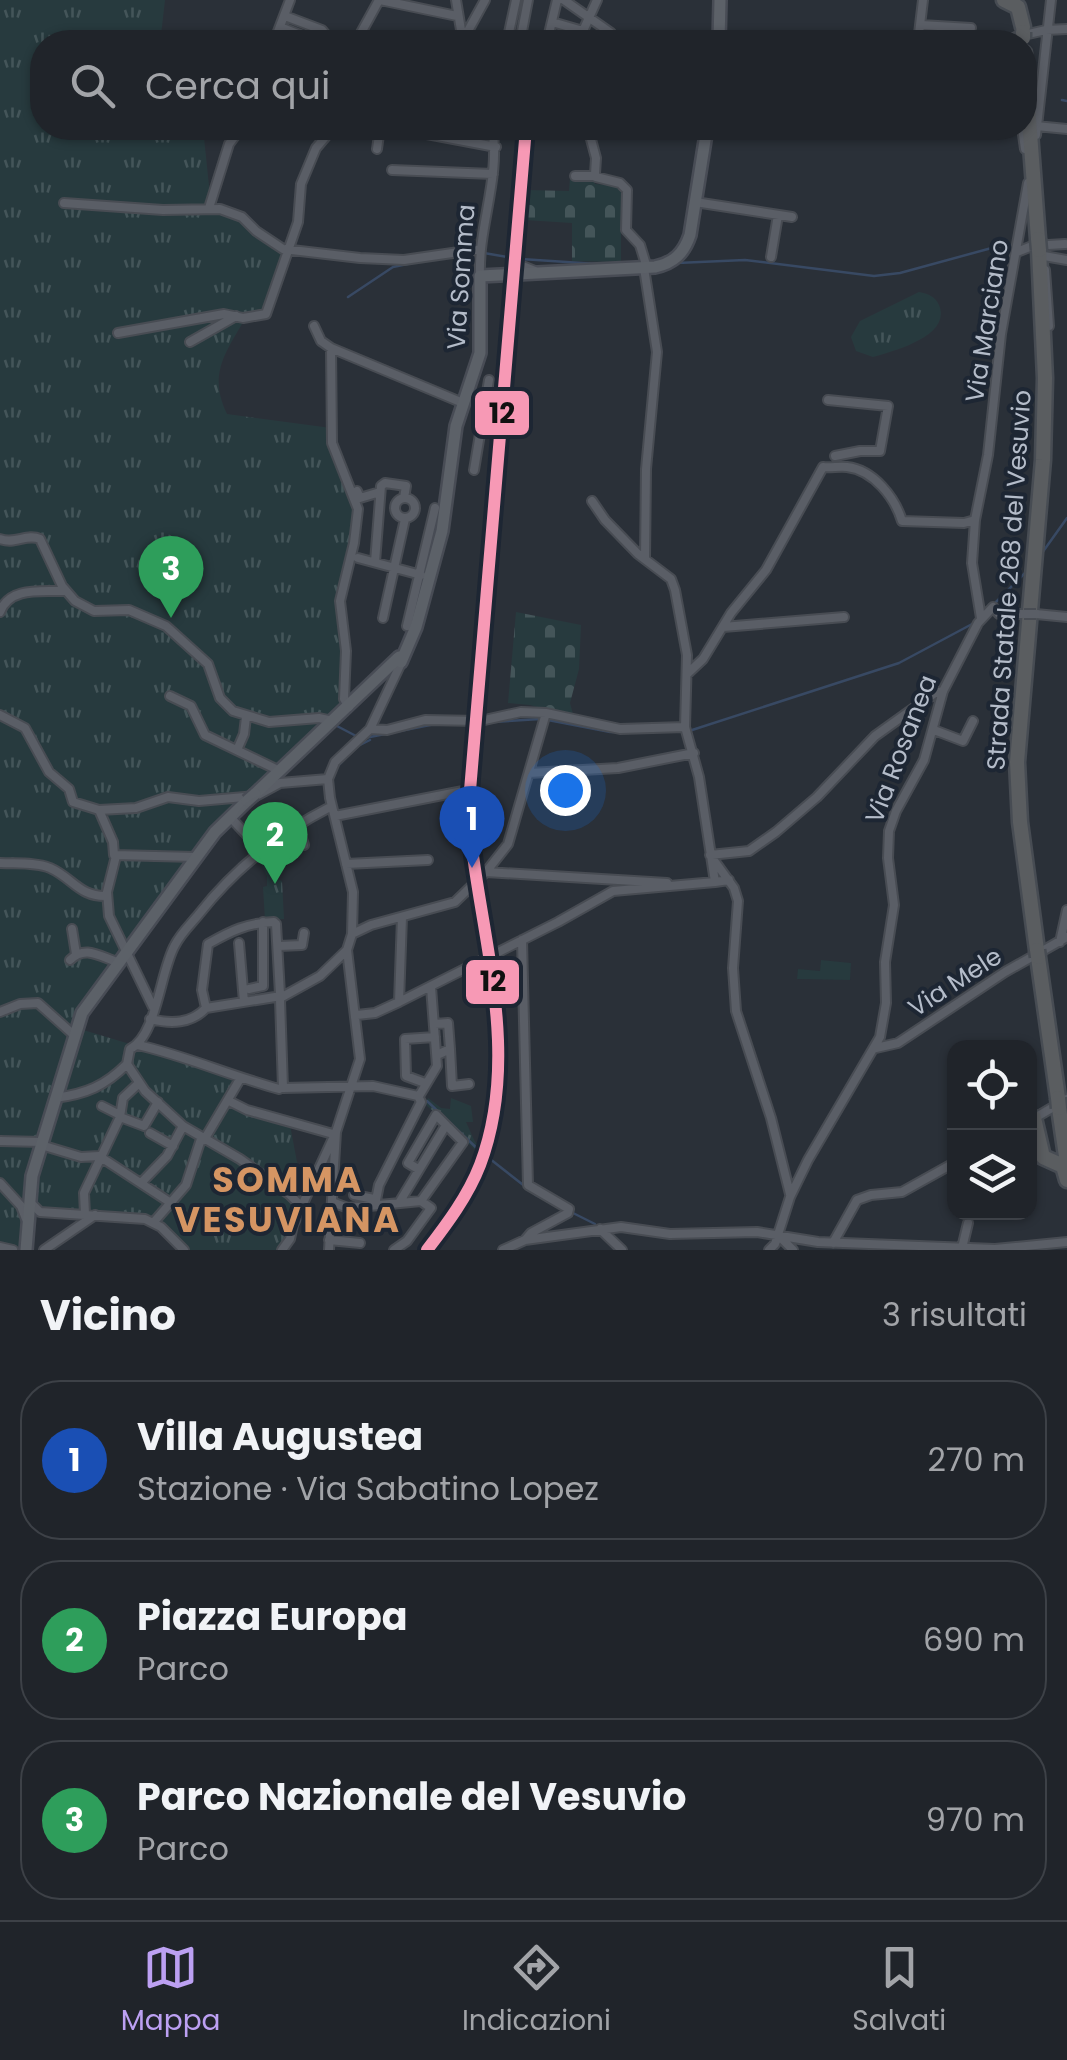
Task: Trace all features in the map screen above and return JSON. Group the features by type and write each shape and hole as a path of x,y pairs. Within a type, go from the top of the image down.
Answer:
{"highway":[{"path":"1008,0 1018,7 1021,30"},
{"name":"Strada Statale 268 del Vesuvio","path":"1020,0 1022,30"},
{"name":"Strada Statale 268 del Vesuvio","path":"1032,140 1043,248 1044,437 1018,762 1020,822 1038,954 1050,1118"},
{"path":"1050,1118 1067,1180"},
{"path":"1050,1118 1043,1157 1061,1162"}],"main road":[{"path":"719,30 720,0"},
{"path":"480,276 671,262 684,250 690,235 706,140"},
{"name":"Via Somma","path":"399,661 410,641 457,423 480,353 480,276"},
{"path":"26,1250 26,1206 41,1144 84,1008 230,817 399,661"}],"street":[{"path":"279,30 290,0"},
{"path":"363,30 379,0 456,16"},
{"path":"430,0 430,11"},
{"path":"456,0 460,30"},
{"path":"469,30 485,0"},
{"path":"510,30 516,0"},
{"path":"522,30 528,0"},
{"path":"584,30 597,0"},
{"path":"920,30 922,0"},
{"path":"1037,116 1051,0"},
{"path":"563,2 606,30"},
{"path":"550,30 563,2"},
{"path":"563,2 564,26"},
{"path":"285,16 322,30"},
{"path":"552,22 579,30"},
{"path":"921,25 970,28"},
{"path":"280,27 288,30"},
{"path":"1037,32 1067,29"},
{"path":"1037,126 1067,128"},
{"path":"210,208 232,140"},
{"path":"118,332 202,317 266,314 298,222 300,190 314,152 324,140"},
{"path":"377,149 378,140"},
{"path":"459,140 496,147"},
{"name":"Via Somma","path":"480,276 495,140"},
{"path":"527,140 518,260 520,265 543,274"},
{"path":"591,140 595,176"},
{"name":"Via Marciano","path":"981,618 972,562 974,520 992,436 1001,334 1028,188 1023,140"},
{"path":"1037,140 1050,363"},
{"path":"392,170 493,174"},
{"path":"575,176 595,176 620,183 627,190 626,230 640,245 644,266 657,352 646,469 645,558"},
{"path":"695,202 792,217"},
{"path":"64,203 164,210 210,208 242,217 274,244 287,249 389,260 480,250"},
{"path":"771,257 778,214"},
{"path":"1017,252 1065,244"},
{"path":"1043,248 1067,260"},
{"path":"190,342 236,316"},
{"path":"314,326 321,341 331,348 463,403"},
{"path":"331,348 331,438 358,509 340,600 346,651 344,699 348,707"},
{"path":"474,470 490,380"},
{"path":"828,400 888,406 880,451 836,452 836,467"},
{"path":"457,423 482,426"},
{"path":"687,674 703,659 766,570 822,468 854,468 897,502 902,521 974,520"},
{"path":"374,562 380,492 386,483 406,486 404,498"},
{"path":"357,491 360,498 380,492"},
{"path":"404,498 413,503 414,509"},
{"path":"404,498 394,508 399,517 405,518"},
{"path":"592,501 605,520 673,584 686,638 685,727 694,753 711,880"},
{"path":"380,510 394,508"},
{"path":"383,618 405,518 414,509 440,508 407,626"},
{"path":"364,520 378,522"},
{"path":"0,539 40,539 65,591 85,608 129,610 166,626 208,664 220,698 227,706 246,717 278,722 319,718 334,721"},
{"path":"361,544 374,547"},
{"path":"358,558 424,576"},
{"path":"0,612 6,599 16,594 65,591"},
{"path":"981,618 994,607 998,614 1067,617"},
{"path":"723,628 844,616"},
{"name":"Via Rosanea","path":"777,1244 790,1197 808,1160 876,1048 883,1025 885,962 894,905 889,831 920,769 943,691 981,618"},
{"path":"282,1250 293,1243 302,1208 352,1088 360,1055 347,950 352,934 352,892 328,779 335,762 370,728 399,661"},
{"path":"710,856 749,851 797,816 874,736 943,691"},
{"path":"170,696 190,706 204,735 280,771"},
{"path":"370,728 387,730 426,720 480,721 521,712 546,713 620,729 685,727"},
{"path":"352,934 371,924 456,902 486,872 508,844 546,713"},
{"path":"0,715 24,728 49,772 69,789 73,802 99,810 150,806 162,798 199,801 256,796 280,784 328,779"},
{"path":"237,750 246,717"},
{"path":"934,730 963,740 973,721"},
{"path":"529,773 618,768 694,753"},
{"path":"55,1098 84,1094 104,1085 127,1064 130,1050 138,1045 150,1019 177,941 224,882 262,850 297,824 333,812 463,792"},
{"path":"99,810 116,856 107,896 108,916 121,957 154,1007"},
{"path":"230,817 262,850"},
{"path":"297,824 304,845"},
{"path":"116,856 196,857"},
{"path":"710,856 738,901 733,968 736,1011 790,1197"},
{"path":"346,864 428,860"},
{"path":"0,864 48,866 86,894 107,896"},
{"path":"486,872 686,885"},
{"path":"357,1015 375,1013 431,987 613,891 726,878"},
{"path":"1060,941 1067,910"},
{"path":"399,1002 402,917"},
{"path":"206,1008 202,990 208,944 223,934 262,922 276,924"},
{"path":"249,989 263,986 262,922"},
{"path":"276,924 279,997"},
{"path":"276,924 281,1088"},
{"path":"72,929 73,957 88,951 121,957"},
{"path":"279,946 302,944 304,933"},
{"path":"522,940 528,1185 569,1210 530,1233 525,1245"},
{"name":"Via Mele","path":"876,1048 898,1043 938,1020 1005,972 1060,941"},
{"path":"239,943 244,1002"},
{"path":"150,1019 180,1022 206,1008 279,997 320,976 347,950"},
{"path":"374,1202 421,1102 424,1084 437,1066 431,987"},
{"path":"0,1012 20,1004 38,1003 76,1032"},
{"path":"435,1024 448,1024 452,1086 469,1084"},
{"path":"424,1084 406,1076 405,1039 435,1038"},
{"path":"138,1045 205,1065 239,1080 281,1088 386,1088 419,1097"},
{"path":"436,1055 450,1049"},
{"path":"127,1064 139,1083 183,1126 254,1169 302,1208"},
{"path":"153,1223 186,1184 203,1140 239,1080"},
{"path":"90,1215 84,1193 120,1116 123,1098 139,1083"},
{"path":"229,1101 247,1110 334,1133"},
{"path":"102,1106 144,1126 158,1102"},
{"path":"399,1203 446,1124 463,1142 421,1201"},
{"path":"141,1183 173,1146 183,1126"},
{"path":"150,1133 173,1146"},
{"path":"334,1133 329,1245 360,1242"},
{"path":"0,1141 41,1144 81,1157 100,1157 170,1202"},
{"path":"838,1240 854,1203 862,1197 910,1190 947,1167"},
{"path":"0,1183 26,1206 153,1223 184,1250"},
{"path":"354,1195 374,1202"},
{"path":"332,1202 348,1208 374,1202 421,1201 432,1210 407,1242 396,1248"},
{"path":"44,1250 90,1215"},
{"path":"962,1248 968,1223"},
{"path":"503,1250 621,1226 777,1244 838,1240 1006,1250 1067,1242"},
{"path":"600,1230 622,1250"},
{"path":"777,1244 794,1250"},
{"path":"0,1247 13,1250"}],"green space":[{"path":"0,0 165,0 162,30 30,30 30,140 204,140 211,205 222,208 288,251 268,317 245,319 221,365 219,387 227,414 331,428 359,511 343,588 345,713 213,835 86,1009 80,1029 133,1045 139,1041 240,1078 232,1100 289,1120 297,1162 315,1184 283,1250 182,1250 145,1222 43,1213 33,1217 29,1250 0,1250"},
{"path":"570,178 594,180 595,184 621,190 621,262 572,261 572,223 525,220 525,190 569,191"},
{"path":"919,292 931,296 939,305 941,316 929,333 873,357 856,351 851,337 860,321"},
{"path":"516,612 581,625 579,669 570,703 574,718 508,703"},
{"path":"265,851 274,878 282,881 284,919 265,920 263,887 267,886 267,876 258,857"},
{"path":"821,960 851,963 850,980 797,979 798,969 820,971"},
{"path":"428,1098 441,1108 450,1109 451,1098 471,1106 473,1122 466,1122 475,1142 485,1150 482,1156 425,1104"}],"waterway":[{"path":"1062,100 1067,101"},
{"path":"677,263 745,260 874,276 900,273 999,246 1014,246"},
{"path":"484,253 513,258"},
{"path":"521,259 597,264"},
{"path":"348,297 393,267 427,260"},
{"path":"1042,553 1067,518"},
{"path":"994,604 1027,571"},
{"path":"689,731 899,663 974,623"},
{"path":"493,722 540,719"},
{"path":"548,720 610,732 673,731"},
{"path":"282,725 309,722"},
{"path":"365,738 435,724"},
{"path":"335,725 358,737"},
{"path":"358,746 370,740"},
{"path":"338,766 356,747"},
{"path":"42,1001 62,1019"},
{"path":"427,1101 483,1154"},
{"path":"485,1155 549,1201"},
{"path":"569,1211 595,1224"}],"transit line":[{"name":"12","path":"427,1250 463,1199 480,1165 492,1122 498,1078 494,990 468,814 525,140"}],"place":[{"name":"Parco Nazionale del Vesuvio","path":"171,618"},
{"name":"Villa Augustea","path":"472,868"},
{"name":"Piazza Europa","path":"275,884"}],"district":[{"name":"SOMMA VESUVIANA","path":"288,1199"}]}
